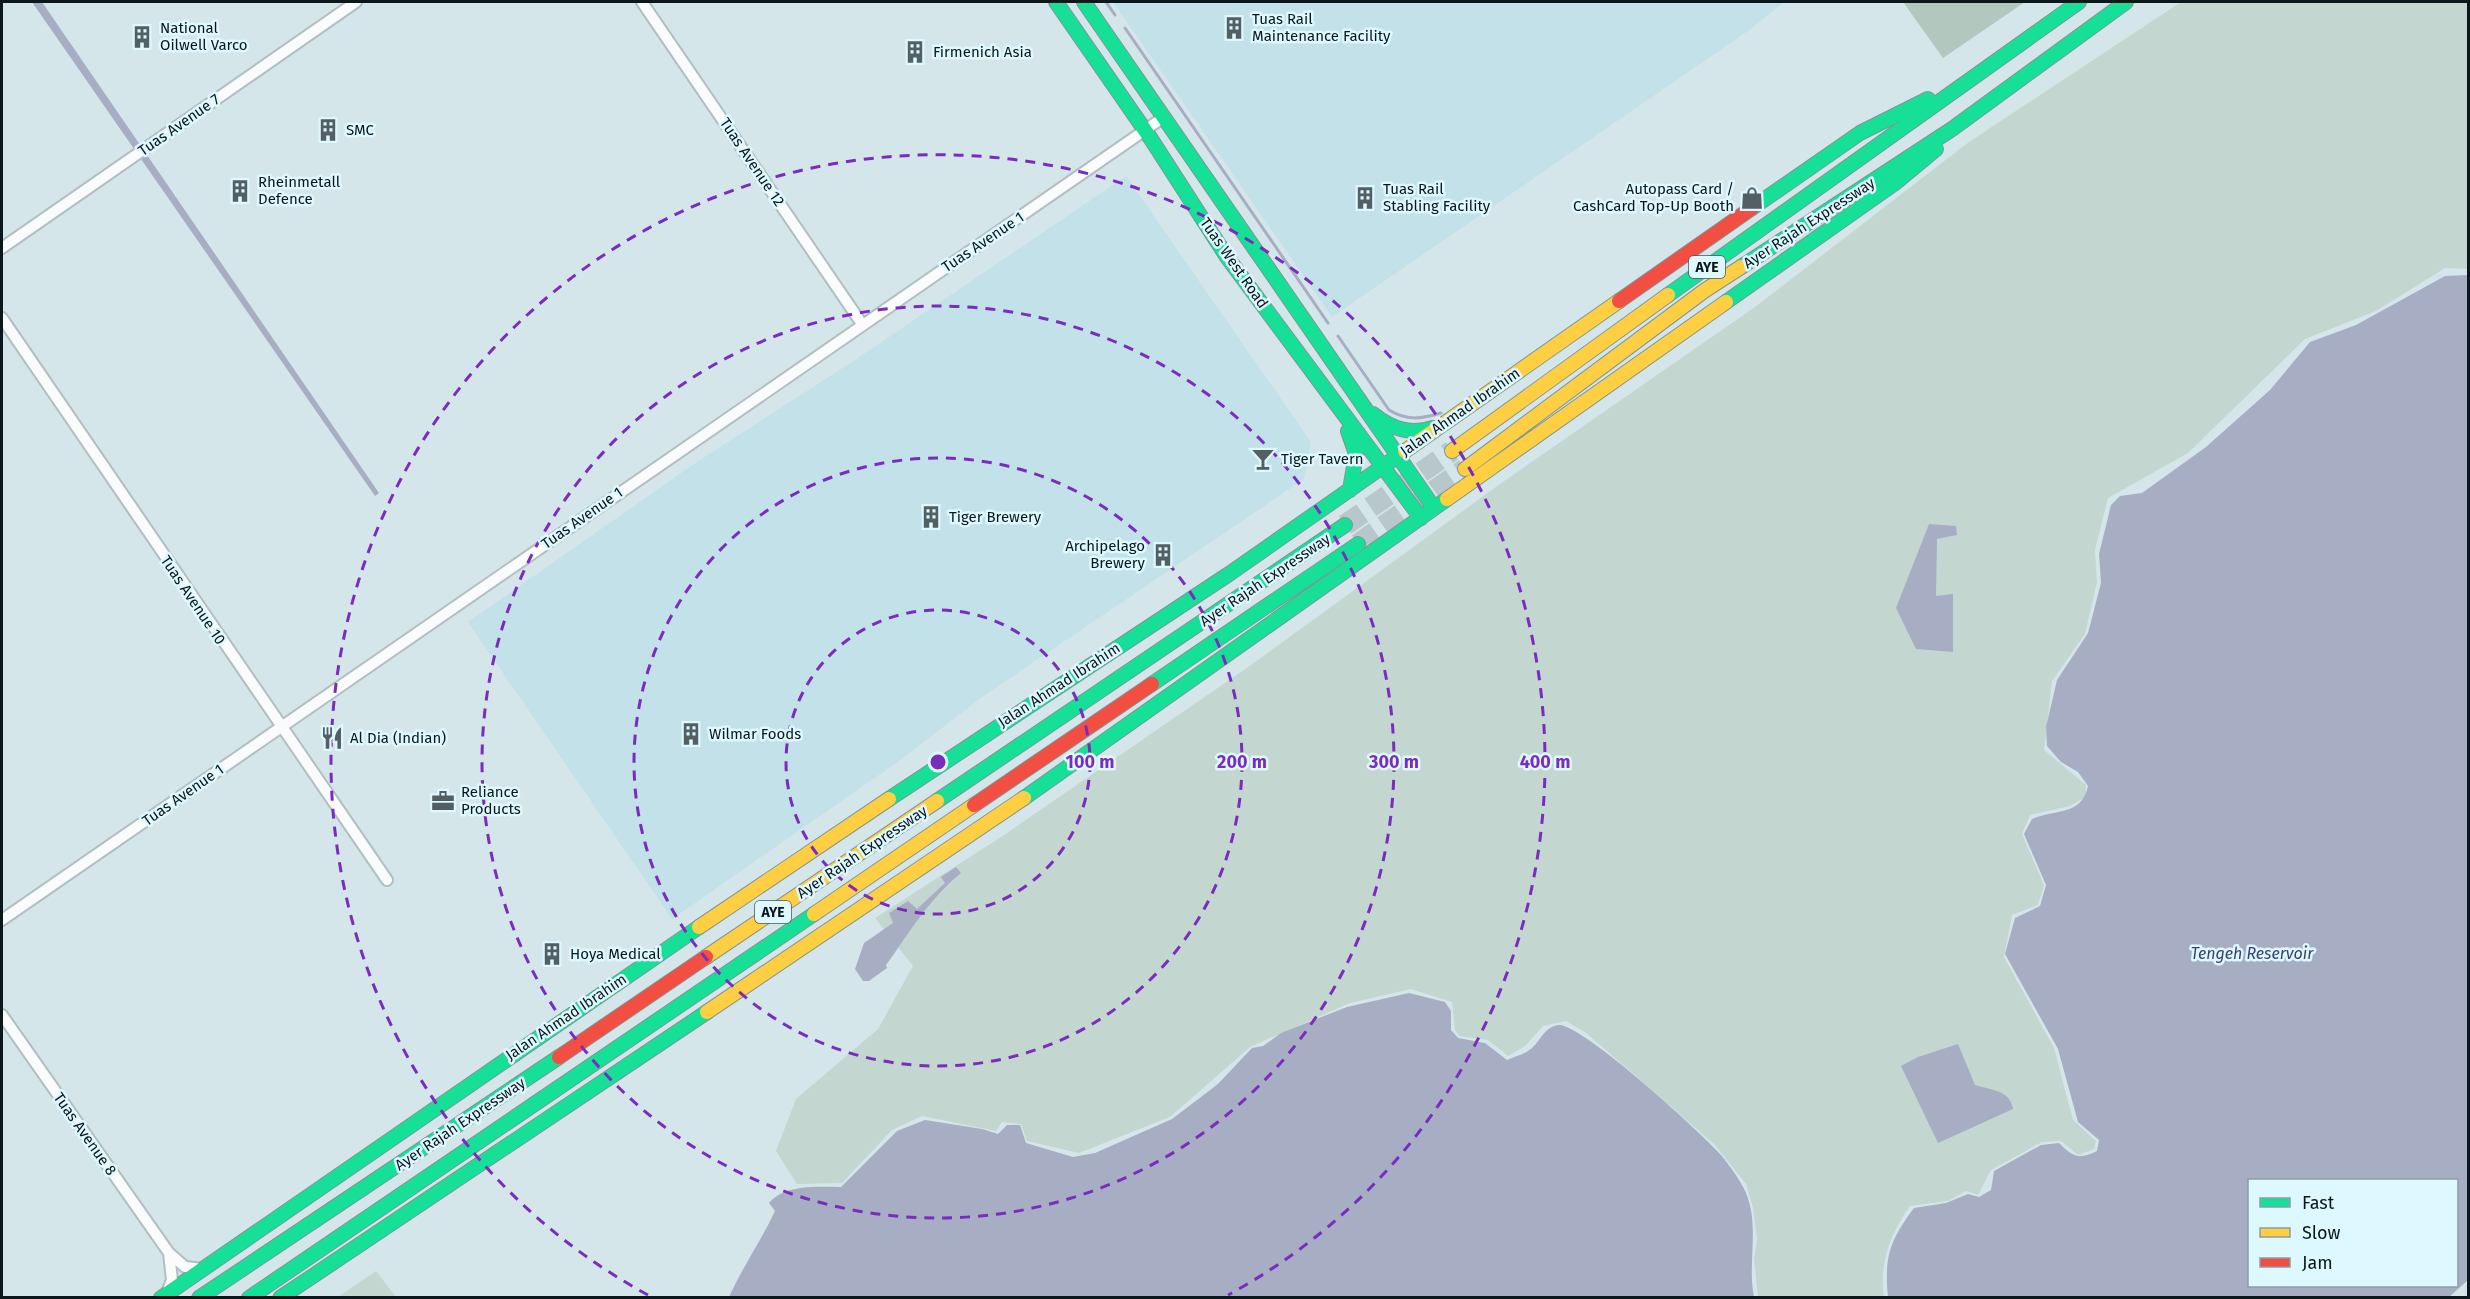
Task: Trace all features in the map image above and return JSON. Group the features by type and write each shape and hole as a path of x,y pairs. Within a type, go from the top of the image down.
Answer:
{"main road":[{"name":"Tuas West Road","path":"1056,2 1145,131 1227,257 1421,518"},
{"name":"Tuas West Road","path":"1084,2 1396,457 1434,508"},
{"name":"Ayer Rajah Expressway","path":"1452,451 1962,82 2079,2"},
{"name":"Ayer Rajah Expressway","path":"1465,469 1704,291 1952,129 2125,3"},
{"name":"Jalan Ahmad Ibrahim","path":"163,1296 537,1036 1088,665 1229,574 1860,133 1962,82"},
{"path":"280,1298 947,852 1895,183 1942,143 1952,129"},
{"path":"1357,399 1380,420 1402,431 1421,432 1443,424"},
{"path":"1340,412 1355,446 1350,490"},
{"name":"Ayer Rajah Expressway","path":"199,1298 1345,525"},
{"name":"Ayer Rajah Expressway","path":"249,1298 1358,544"}],"street":[{"name":"Tuas Avenue 7","path":"2,248 356,2"},
{"name":"Tuas Avenue 12","path":"642,2 862,324"},
{"name":"Tuas Avenue 1","path":"2,920 1164,117"},
{"name":"Tuas Avenue 10","path":"2,318 280,727 387,880"},
{"name":"Tuas Avenue 8","path":"2,1015 169,1253 185,1267 203,1269"},
{"path":"163,1296 172,1280 169,1253"}],"shaded area":[{"name":"Tuas Rail Stabling Facility","path":"1113,2 1784,2 1748,31 1332,317"},
{"path":"2181,2 2468,2 2468,269 2445,268 2376,311 2305,339 2188,453 2108,498 2095,550 2097,582 2085,634 2052,681 2044,750 2086,785 2086,797 2070,806 2030,815 2022,834 2044,885 2038,905 2012,915 2004,957 2054,1048 2073,1120 2096,1141 2094,1149 2078,1155 2061,1141 2042,1142 1991,1170 1978,1195 1966,1191 1948,1201 1910,1206 1888,1249 1883,1272 1884,1297 1758,1297 1754,1259 1757,1239 1753,1208 1746,1184 1714,1144 1585,1032 1566,1021 1543,1026 1525,1046 1508,1056 1488,1040 1459,1036 1455,1030 1452,1002 1411,989 1350,1003 1250,1047 1170,1117 1079,1153 1027,1141 1021,1124 1002,1122 996,1131 922,1116 892,1130 842,1183 797,1184 776,1151 796,1099 878,1029 913,966 875,918 1004,835 1251,665 1500,484 1755,307 1969,142"},
{"path":"1126,176 1311,442 1304,479 982,697 899,761 672,919 468,622 694,464 855,360"},
{"path":"376,1271 396,1297 338,1297"}],"green space":[{"path":"1903,2 2025,2 1943,58"}],"water":[{"path":"32,2 42,2 379,493 375,496"},
{"name":"Tengeh Reservoir","path":"2468,275 2468,1280 2448,1298 1888,1297 1887,1271 1891,1249 1899,1230 1914,1208 1946,1203 1968,1194 1979,1197 1991,1190 1994,1171 2041,1145 2059,1143 2076,1156 2085,1156 2097,1151 2099,1140 2078,1122 2058,1049 2005,954 2015,918 2040,906 2046,885 2024,834 2032,819 2074,807 2085,796 2088,786 2078,772 2061,762 2047,746 2046,727 2057,680 2088,633 2101,583 2099,554 2111,505 2120,496 2142,493 2206,447 2270,390 2310,342 2356,325 2445,276"},
{"path":"1929,524 1956,526 1957,535 1937,539 1936,596 1953,594 1953,652 1916,649 1896,608"},
{"path":"956,867 961,873 929,905 886,965 887,968 869,981 863,981 855,969 864,943 893,923 889,913 908,901 917,909 945,883 941,877"},
{"path":"1409,993 1445,1002 1451,1011 1451,1030 1458,1038 1485,1043 1507,1060 1528,1051 1548,1029 1558,1025 1570,1029 1614,1059 1667,1103 1721,1155 1746,1193 1753,1232 1754,1297 729,1297 775,1211 769,1203 784,1192 802,1188 841,1187 897,1131 925,1120 982,1129 998,1134 1007,1125 1020,1125 1026,1143 1073,1157 1095,1153 1172,1119 1218,1084 1252,1048 1263,1046 1281,1033 1347,1007"},
{"path":"1958,1044 1975,1085 2003,1094 2011,1102 2013,1109 1938,1143 1901,1066 1918,1057"}],"waterway":[{"path":"1106,2 1115,15"},
{"path":"1125,28 1328,323"},
{"path":"1338,336 1389,410 1414,418 1441,413"}],"tunnel":[{"path":"1345,525 1452,451"},
{"path":"1358,544 1465,469"}],"traffic: fast":[{"path":"1056,2 1151,139 1227,257 1421,518"},
{"path":"1084,2 1434,508"},
{"path":"1668,295 2079,2"},
{"path":"1741,267 1952,129 2126,2"},
{"path":"1752,208 1860,133 1928,99"},
{"path":"1726,302 1895,183 1936,149"},
{"path":"1373,414 1387,424 1409,431 1433,428"},
{"path":"1348,431 1356,454 1350,490"},
{"path":"889,799 1229,574 1405,451"},
{"path":"1024,798 1447,499"},
{"path":"937,801 1345,525"},
{"path":"1152,684 1358,544"},
{"path":"249,1298 814,914"},
{"path":"161,1298 699,927"},
{"path":"280,1298 707,1012"},
{"path":"199,1298 559,1057"}],"traffic: slow":[{"path":"1465,469 1704,291 1741,267"},
{"path":"1452,451 1668,295"},
{"path":"1405,451 1619,301"},
{"path":"1447,499 1726,302"},
{"path":"707,1012 1024,798"},
{"path":"699,927 889,799"},
{"path":"706,957 937,801"},
{"path":"814,914 974,805"}],"traffic: jam":[{"path":"1619,301 1752,208"},
{"path":"974,805 1152,684"},
{"path":"559,1057 706,957"}],"place":[{"name":"Tuas Rail Maintenance Facility","path":"1234,28"},
{"name":"National Oilwell Varco","path":"142,37"},
{"name":"Firmenich Asia","path":"915,52"},
{"name":"SMC","path":"328,130"},
{"name":"Rheinmetall Defence","path":"240,191"},
{"name":"Tuas Rail Stabling Facility","path":"1365,198"},
{"name":"Autopass Card / CashCard Top-Up Booth","path":"1752,198"},
{"name":"Tiger Tavern","path":"1263,459"},
{"name":"Tiger Brewery","path":"931,517"},
{"name":"Archipelago Brewery","path":"1163,555"},
{"name":"Wilmar Foods","path":"691,734"},
{"name":"Al Dia (Indian)","path":"332,738"},
{"name":"Reliance Products","path":"443,801"},
{"name":"Hoya Medical","path":"552,954"}]}
